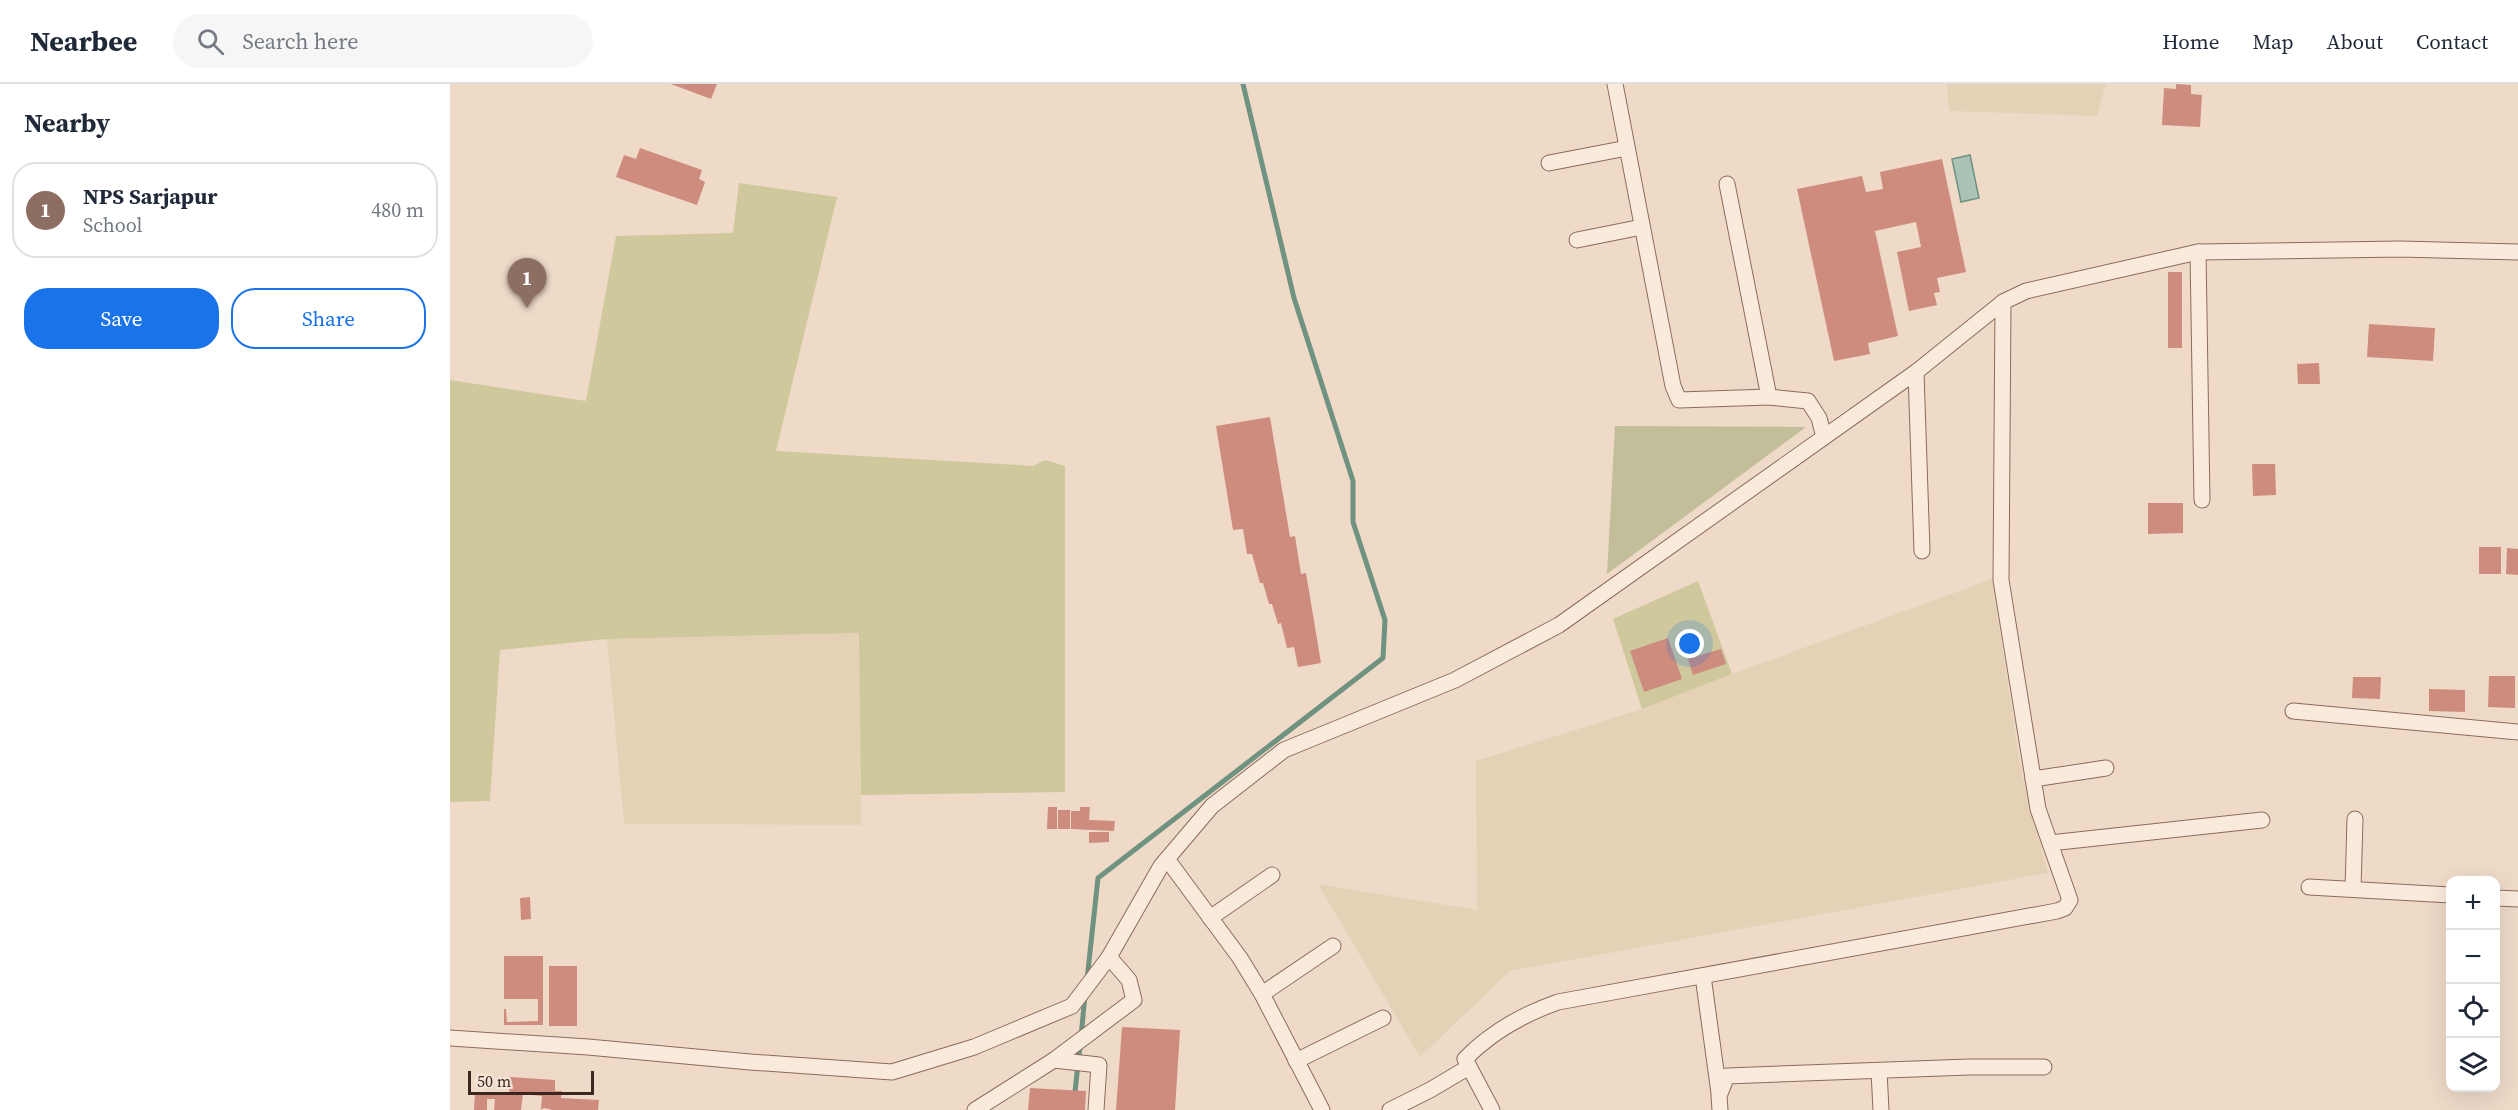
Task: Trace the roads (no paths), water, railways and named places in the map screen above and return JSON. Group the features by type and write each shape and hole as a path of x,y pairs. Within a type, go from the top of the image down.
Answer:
{"street":[{"path":"1615,84 1673,386 1678,400 1769,398 1808,401 1819,418 1824,437"},
{"path":"1549,163 1627,148"},
{"path":"1727,184 1769,398"},
{"path":"1577,240 1642,227"},
{"path":"450,1038 892,1072 974,1047 1072,1006 1109,957 1167,859 1212,806 1284,750 1455,680 1559,625 1916,372 2003,302 2026,291 2198,252 2400,249 2518,252"},
{"path":"2198,252 2202,500"},
{"path":"1492,1110 1465,1059 1478,1046 1531,1011 1558,1002 2066,908 2070,900 2038,809 2001,580 2003,302"},
{"path":"1916,372 1922,551"},
{"path":"2293,711 2518,732"},
{"path":"2033,779 2106,768"},
{"path":"2353,889 2355,819"},
{"path":"2050,843 2262,820"},
{"path":"1167,859 1262,994 1322,1110"},
{"path":"1210,918 1272,875"},
{"path":"2309,886 2446,895"},
{"path":"2500,898 2518,899"},
{"path":"1262,994 1333,946"},
{"path":"975,1110 1054,1060 1134,1000 1129,980 1109,957"},
{"path":"1703,976 1720,1103"},
{"path":"1296,1061 1383,1018"},
{"path":"1054,1060 1099,1065 1096,1110"},
{"path":"1390,1110 1430,1090 1469,1066"},
{"path":"1720,1103 1727,1076 1969,1067 2043,1067"},
{"path":"1879,1071 1881,1110"}],"waterway":[{"path":"1087,980 1098,878 1383,658 1385,620 1353,522 1353,481 1294,298 1243,84"},
{"path":"1081,1037 1085,995"},
{"path":"1073,1110 1080,1046"}],"place":[{"name":"NPS Sarjapur","path":"527,308"}]}
